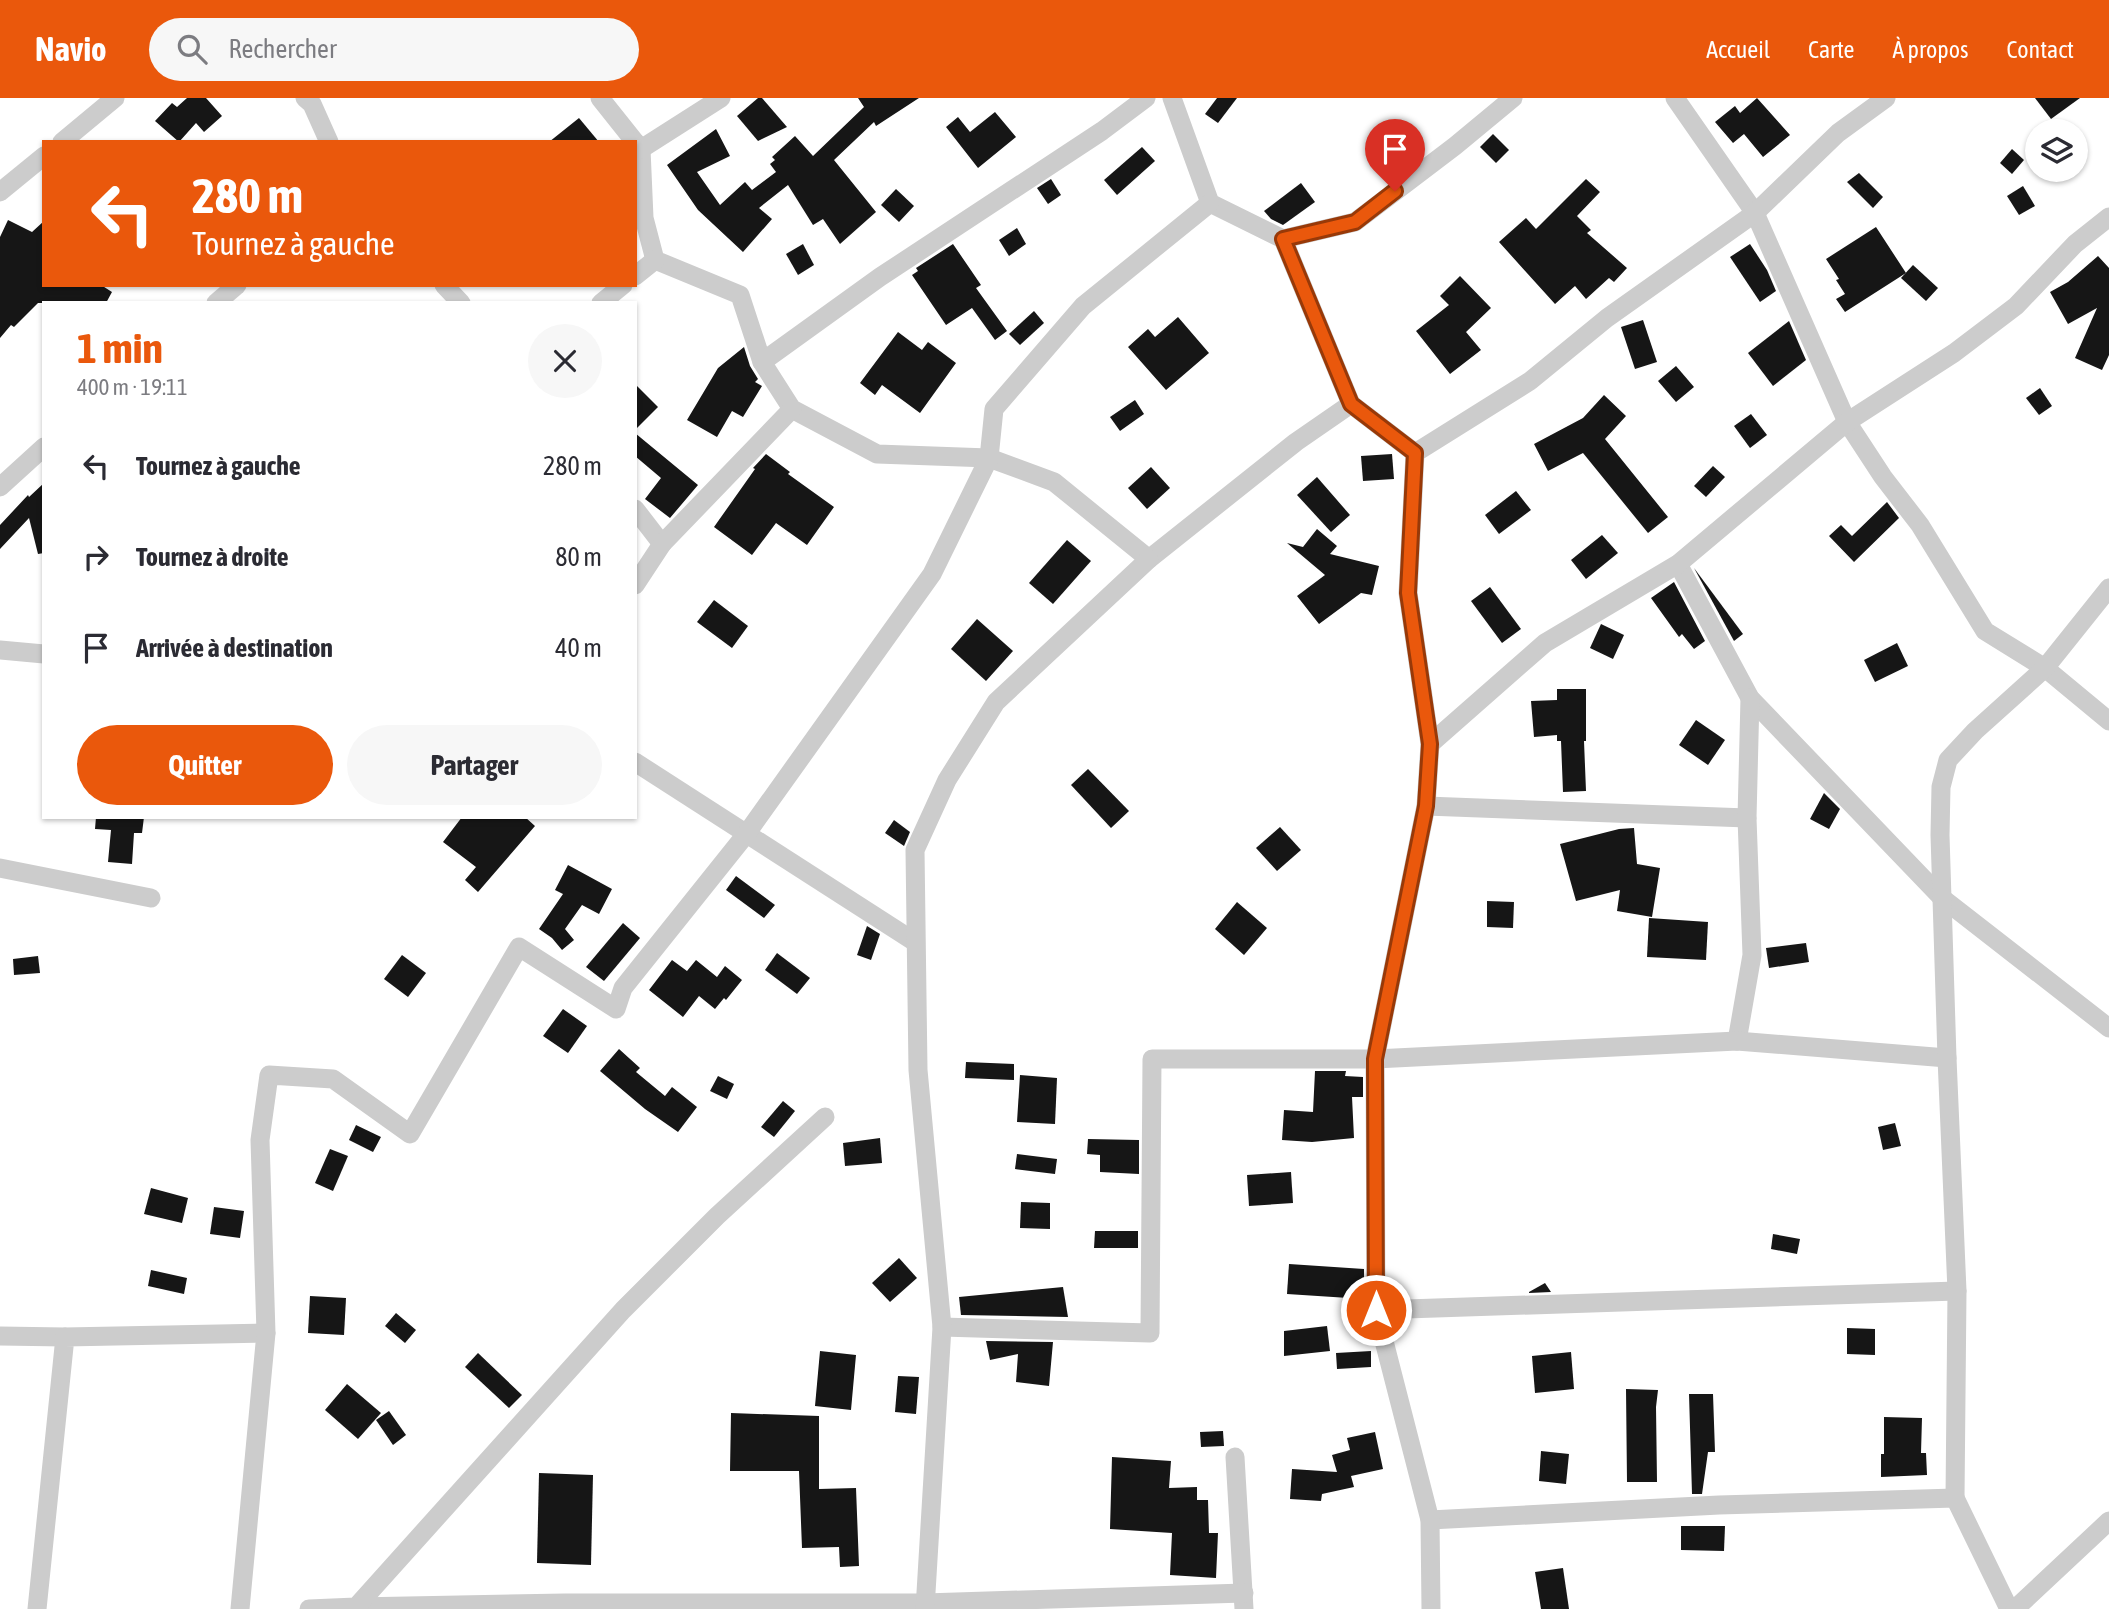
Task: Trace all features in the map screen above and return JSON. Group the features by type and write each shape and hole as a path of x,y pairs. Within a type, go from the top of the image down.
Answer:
{"street":[{"path":"64,140 116,98"},
{"path":"600,98 634,140"},
{"path":"655,260 644,218 637,144 721,98"},
{"path":"762,362 880,277 1102,131 1146,98"},
{"path":"1172,98 1210,202 1283,239 1355,222 1513,98"},
{"path":"1675,98 1755,213 1847,422 1883,477 1920,525 1985,631 2045,668 2109,721"},
{"path":"1415,453 1530,382 1607,318 1755,213 1838,133 1886,98"},
{"path":"312,100 328,140"},
{"path":"0,192 42,158"},
{"path":"240,1609 266,1332 260,1140 269,1075 332,1079 410,1134 519,947 616,1009 623,988 747,833 932,574 989,457 994,409 1083,306 1210,202"},
{"path":"1430,744 1545,643 1678,564 1847,422 1954,353 2016,306 2075,244 2109,217"},
{"path":"1283,239 1351,404 1415,453"},
{"path":"655,260 740,295 762,362 792,409 877,454 989,457 1055,482 1149,559"},
{"path":"637,274 655,260"},
{"path":"218,301 235,287"},
{"path":"446,287 459,301"},
{"path":"603,301 621,287"},
{"path":"925,1606 943,1327 918,1070 915,850 947,780 996,702 1149,559 1296,442 1351,404"},
{"path":"637,582 662,544 792,409"},
{"path":"0,487 42,449"},
{"path":"1415,453 1408,593 1430,744 1426,806 1375,1059 1376,1310 1430,1520 1431,1609"},
{"path":"637,512 662,544"},
{"path":"1678,564 1750,698 1942,898 2109,1028"},
{"path":"2009,1609 1955,1498 1957,1291 1947,1058 1941,788 1948,760 1975,731 2045,668 2109,588"},
{"path":"0,650 42,654"},
{"path":"1737,1041 1752,955 1747,818 1750,698"},
{"path":"637,763 915,942"},
{"path":"1426,806 1747,818"},
{"path":"0,868 151,898"},
{"path":"943,1327 1150,1333 1152,1059 1375,1059 1737,1041 1947,1058"},
{"path":"356,1607 623,1310 717,1216 825,1117"},
{"path":"1376,1310 1957,1291"},
{"path":"0,1336 266,1332"},
{"path":"37,1609 65,1337"},
{"path":"309,1609 565,1603 711,1607 1244,1601 1235,1457"},
{"path":"1430,1520 1719,1505 1955,1498"},
{"path":"2015,1609 2107,1525"}],"building":[{"path":"187,98 206,98 222,116 204,132 196,123 181,140 177,140 155,121 172,103 177,107"},
{"path":"758,98 762,98 787,127 758,141 737,116"},
{"path":"858,98 919,98 876,126 874,122 834,160 876,212 840,244 823,219 813,225 788,185 759,208 772,219 743,252 698,210 667,165 716,129 730,156 697,172 720,205 745,182 752,190 776,172 770,164 775,160 772,157 795,136 813,156 864,107"},
{"path":"1217,98 1237,98 1218,123 1205,114"},
{"path":"1757,98 1790,135 1763,157 1744,134 1733,143 1715,122 1735,106 1740,113"},
{"path":"2035,98 2080,98 2051,119"},
{"path":"995,112 1016,137 978,168 946,127 958,117 970,132"},
{"path":"579,118 597,140 552,140"},
{"path":"1493,134 1509,150 1496,163 1480,147"},
{"path":"1142,147 1155,161 1117,195 1104,180"},
{"path":"2012,149 2024,160 2012,174 2000,163"},
{"path":"1859,173 1883,197 1873,208 1847,182"},
{"path":"1051,179 1061,195 1048,204 1037,188"},
{"path":"1586,179 1600,192 1577,216 1591,230 1587,233 1627,268 1614,282 1609,278 1586,299 1575,286 1555,304 1499,242 1526,218 1536,229"},
{"path":"1301,183 1315,202 1283,225 1271,219 1264,211"},
{"path":"2023,186 2035,206 2019,215 2007,196"},
{"path":"896,189 914,206 899,222 881,205"},
{"path":"8,220 32,232 42,223 42,287 104,287 112,292 107,301 42,301 14,327 11,325 0,338 0,237"},
{"path":"1876,227 1906,273 1845,312 1836,299 1845,294 1826,259"},
{"path":"1017,228 1026,244 1009,256 999,240"},
{"path":"803,244 814,265 798,275 786,254"},
{"path":"953,244 981,285 976,288 1007,331 995,340 972,308 946,325 912,275 918,271 916,268"},
{"path":"1750,244 1767,270 1776,291 1760,302 1730,257"},
{"path":"2098,256 2109,268 2109,355 2102,370 2075,358 2097,308 2068,324 2050,292 2068,282"},
{"path":"1913,265 1938,288 1926,301 1901,278"},
{"path":"1460,276 1491,308 1466,332 1481,350 1450,374 1416,331 1449,305 1440,296"},
{"path":"1034,311 1044,323 1020,345 1009,334"},
{"path":"1178,317 1209,353 1166,390 1128,347 1148,329 1155,337"},
{"path":"1643,320 1657,362 1635,369 1621,327"},
{"path":"1789,321 1806,360 1773,386 1748,353"},
{"path":"898,332 922,350 928,342 956,363 920,413 882,385 875,395 860,383"},
{"path":"744,347 750,366 758,379 755,382 762,386 743,417 732,411 717,437 687,420 718,368"},
{"path":"1676,366 1694,387 1676,402 1658,381"},
{"path":"637,386 658,407 637,428"},
{"path":"2040,388 2052,406 2039,415 2026,398"},
{"path":"1604,395 1626,416 1605,439 1668,517 1648,533 1583,453 1548,471 1534,444 1583,418"},
{"path":"1135,400 1144,414 1120,431 1110,417"},
{"path":"1751,414 1767,435 1750,448 1734,426"},
{"path":"637,435 698,485 670,518 645,499 661,478 637,458"},
{"path":"766,454 790,472 788,474 834,507 807,545 776,523 752,555 714,527 755,469 753,468"},
{"path":"1392,454 1394,479 1363,481 1361,456"},
{"path":"1713,466 1725,477 1706,497 1694,486"},
{"path":"1151,467 1170,488 1147,509 1128,488"},
{"path":"1317,477 1350,515 1331,532 1297,495"},
{"path":"42,485 42,553 38,554 29,518 0,549 0,525 28,495 29,497"},
{"path":"1516,491 1531,510 1499,534 1485,515"},
{"path":"1887,502 1899,518 1854,562 1829,536 1841,525 1852,536"},
{"path":"1317,529 1337,546 1330,554 1379,566 1372,595 1361,593 1319,624 1297,596 1325,575 1287,543 1303,547"},
{"path":"1602,535 1618,553 1586,579 1571,560"},
{"path":"1067,540 1091,561 1053,604 1029,583"},
{"path":"1694,568 1743,634 1734,641"},
{"path":"1674,582 1705,641 1694,649 1682,634 1679,637 1651,598"},
{"path":"1490,587 1521,629 1502,643 1471,601"},
{"path":"714,600 748,626 732,648 697,622"},
{"path":"977,619 1013,651 986,681 951,649"},
{"path":"1601,624 1624,635 1613,659 1590,648"},
{"path":"1897,643 1908,666 1875,682 1864,660"},
{"path":"1557,689 1586,689 1586,791 1563,792 1561,741 1557,741 1557,735 1534,737 1531,701 1557,700"},
{"path":"1696,720 1725,740 1708,765 1679,745"},
{"path":"1088,769 1129,811 1111,828 1071,785"},
{"path":"1824,793 1840,809 1829,829 1810,819"},
{"path":"96,819 144,819 142,833 134,833 132,864 108,862 111,830 95,829"},
{"path":"460,819 527,819 535,826 478,892 465,880 476,867 443,842"},
{"path":"894,820 910,832 904,846 885,833"},
{"path":"1280,827 1301,850 1277,871 1256,848"},
{"path":"1634,828 1637,864 1660,868 1652,917 1617,911 1620,890 1576,901 1560,844 1619,829"},
{"path":"568,865 612,889 599,914 582,905 565,929 574,940 562,950 552,938 539,929 563,894 555,890"},
{"path":"736,876 775,905 764,918 726,890"},
{"path":"1487,901 1514,902 1513,928 1487,927"},
{"path":"1237,902 1267,928 1244,955 1215,929"},
{"path":"1649,918 1708,922 1706,960 1647,957"},
{"path":"623,923 640,938 604,981 586,967"},
{"path":"867,926 880,934 871,960 857,955"},
{"path":"1806,943 1809,962 1769,968 1766,948"},
{"path":"777,953 810,978 797,994 765,970"},
{"path":"402,955 426,973 408,997 384,979"},
{"path":"38,956 40,973 14,975 13,959"},
{"path":"672,960 687,971 696,960 717,977 725,966 742,980 715,1009 699,996 683,1017 649,990"},
{"path":"563,1009 587,1026 568,1053 543,1036"},
{"path":"619,1049 640,1068 636,1072 665,1096 672,1087 697,1107 678,1132 645,1109 600,1071"},
{"path":"966,1062 1014,1064 1014,1080 965,1078"},
{"path":"1315,1071 1346,1071 1345,1076 1363,1077 1363,1097 1352,1097 1354,1138 1312,1142 1282,1140 1284,1110 1313,1112"},
{"path":"1020,1075 1057,1078 1055,1124 1017,1122"},
{"path":"718,1076 734,1084 727,1099 710,1091"},
{"path":"783,1101 795,1111 774,1137 761,1127"},
{"path":"1895,1123 1901,1146 1883,1150 1878,1127"},
{"path":"356,1125 381,1137 373,1152 349,1140"},
{"path":"880,1138 882,1163 845,1166 843,1143"},
{"path":"1088,1139 1139,1140 1139,1174 1100,1172 1100,1155 1087,1154"},
{"path":"330,1149 348,1156 333,1191 315,1183"},
{"path":"1017,1154 1057,1159 1055,1174 1015,1169"},
{"path":"1291,1172 1293,1203 1249,1206 1247,1175"},
{"path":"151,1188 188,1198 182,1223 144,1214"},
{"path":"1021,1202 1050,1203 1050,1229 1020,1228"},
{"path":"214,1207 244,1211 240,1238 210,1234"},
{"path":"1095,1231 1138,1231 1138,1248 1094,1248"},
{"path":"1773,1234 1800,1239 1797,1254 1771,1249"},
{"path":"899,1258 917,1278 890,1302 872,1283"},
{"path":"1289,1264 1364,1269 1364,1299 1287,1294"},
{"path":"151,1270 187,1278 184,1294 148,1286"},
{"path":"1545,1283 1551,1292 1529,1293 1529,1292"},
{"path":"1063,1287 1068,1317 961,1315 959,1297"},
{"path":"310,1296 346,1298 344,1335 308,1333"},
{"path":"396,1313 416,1330 405,1343 385,1326"},
{"path":"1327,1326 1330,1351 1284,1356 1284,1331"},
{"path":"1847,1328 1875,1329 1875,1355 1847,1354"},
{"path":"986,1341 1053,1342 1049,1386 1016,1382 1018,1354 990,1360"},
{"path":"820,1351 856,1355 851,1410 815,1406"},
{"path":"1371,1351 1371,1367 1337,1369 1336,1353"},
{"path":"1571,1352 1574,1389 1535,1393 1532,1356"},
{"path":"478,1353 522,1395 509,1408 465,1367"},
{"path":"898,1376 919,1377 916,1414 895,1412"},
{"path":"347,1384 381,1413 358,1439 325,1410"},
{"path":"1626,1389 1658,1390 1657,1482 1627,1482"},
{"path":"1689,1394 1713,1394 1715,1452 1708,1452 1702,1494 1692,1494"},
{"path":"389,1411 406,1435 393,1445 376,1420"},
{"path":"731,1413 819,1416 819,1489 856,1488 859,1566 840,1567 839,1547 802,1548 799,1471 730,1471"},
{"path":"1884,1417 1922,1418 1921,1453 1926,1453 1927,1475 1881,1477"},
{"path":"1223,1431 1224,1446 1201,1447 1200,1432"},
{"path":"1375,1432 1383,1469 1351,1476 1354,1487 1322,1494 1321,1501 1290,1499 1292,1469 1337,1472 1332,1455 1350,1450 1347,1438"},
{"path":"1541,1451 1569,1454 1566,1484 1539,1481"},
{"path":"1112,1457 1171,1461 1169,1488 1197,1487 1197,1500 1208,1500 1209,1533 1218,1533 1216,1578 1170,1575 1172,1533 1110,1529"},
{"path":"539,1473 593,1475 591,1565 537,1563"},
{"path":"1681,1526 1725,1526 1724,1551 1681,1550"},
{"path":"1563,1568 1569,1609 1541,1609 1535,1572"}],"route":[{"path":"1376,1310 1375,1059 1426,806 1430,744 1408,593 1415,453 1351,404 1283,239 1355,222 1395,191"}]}
